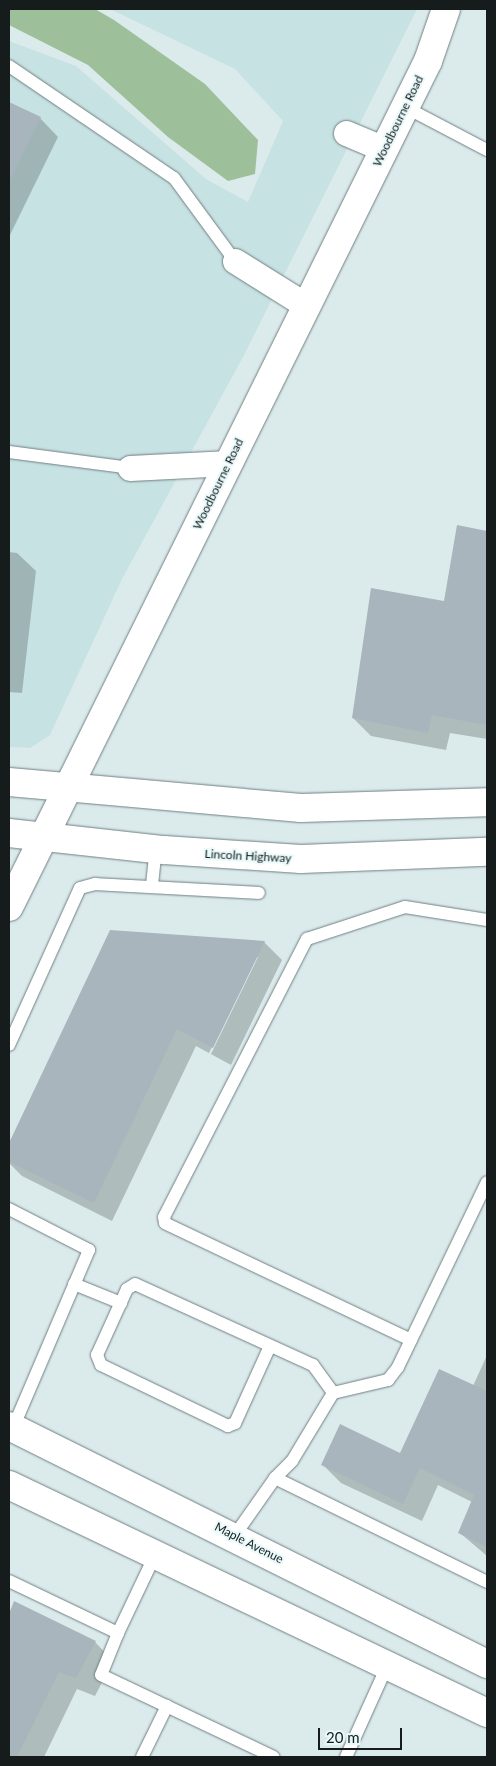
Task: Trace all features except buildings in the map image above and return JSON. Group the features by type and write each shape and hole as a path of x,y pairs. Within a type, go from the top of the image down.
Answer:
{"main road":[{"name":"Woodbourne Road","path":"428,61 446,9"},
{"name":"Woodbourne Road","path":"9,907 428,61 463,9"},
{"path":"9,782 301,808 487,802"},
{"name":"Lincoln Highway","path":"9,833 156,849 301,859 487,852"},
{"name":"Maple Avenue","path":"11,1427 235,1535 487,1664"},
{"path":"9,1485 487,1713"}],"street":[{"path":"346,133 384,149"},
{"path":"235,261 307,306"},
{"path":"130,468 229,463"}],"lane":[{"path":"9,66 174,178 235,261"},
{"path":"405,107 487,150"},
{"path":"9,452 130,468"},
{"path":"152,885 156,849"},
{"path":"9,1045 80,888 95,884 152,885 259,893"},
{"path":"411,1340 165,1224 164,1216 307,939 405,907 487,920"},
{"path":"235,1535 275,1478 292,1461 333,1394 388,1380 411,1340 487,1182"},
{"path":"9,1209 89,1250 11,1427"},
{"path":"74,1284 121,1303"},
{"path":"270,1346 235,1423 228,1426 101,1365 97,1354 127,1289 136,1284 314,1365 333,1394"},
{"path":"275,1478 487,1582"},
{"path":"155,1555 118,1633 101,1675 274,1757"},
{"path":"9,1581 118,1633"},
{"path":"346,1757 387,1666"},
{"path":"142,1757 167,1706"}],"shaded area":[{"path":"110,9 417,9 243,357 122,579 50,735 30,748 9,747 9,41 76,66 206,179 248,202 283,121 235,69"}],"green space":[{"path":"9,9 95,9 114,20 205,84 258,140 255,174 228,181 168,137 88,65 9,25"}]}
